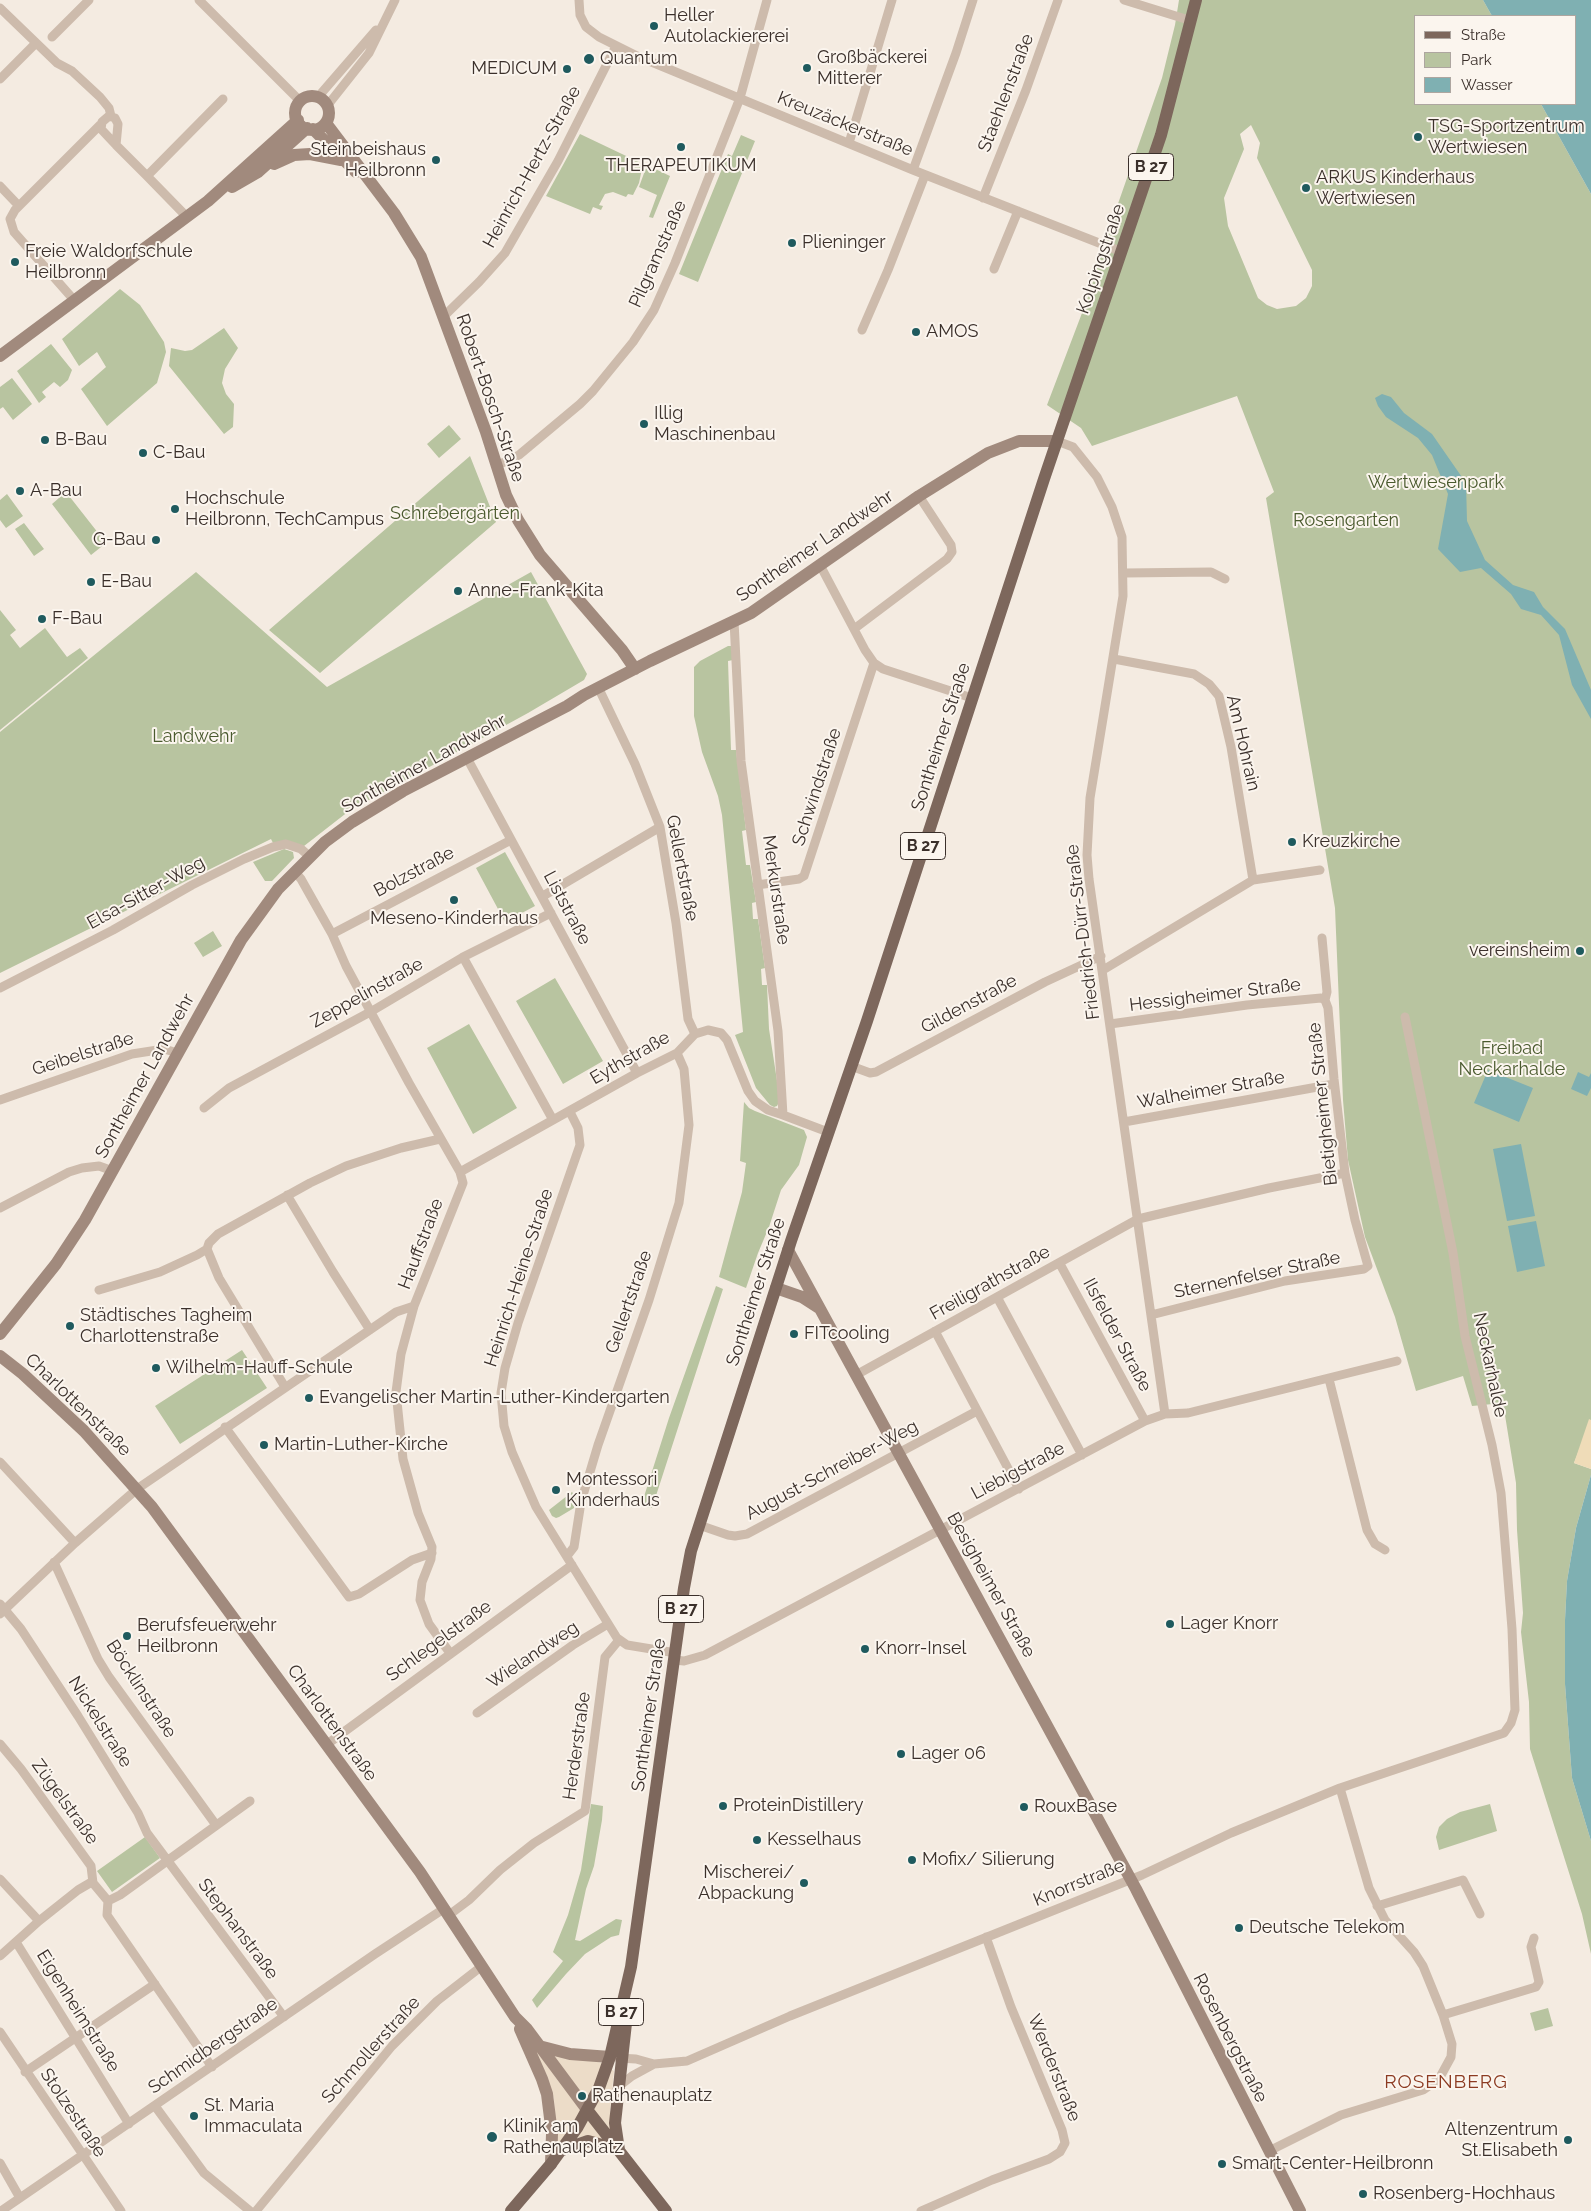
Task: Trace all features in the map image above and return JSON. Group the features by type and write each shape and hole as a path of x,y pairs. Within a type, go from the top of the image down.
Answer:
{"main road":[{"name":"Kolpingstraße","path":"1057,441 1162,135 1196,0"},
{"name":"Sontheimer Straße","path":"551,2164 588,2111 616,2057 676,1657 684,1588 690,1556 699,1525 788,1250 851,1066 1057,441"},
{"name":"B 27","path":"616,2057 618,2087 615,2123 619,2150"},
{"path":"588,2111 666,2211"},
{"path":"561,2150 588,2141 619,2150"},
{"name":"B 27","path":"511,2211 551,2164"}],"street":[{"path":"52,37 89,0"},
{"path":"199,0 300,101"},
{"path":"328,106 369,53 395,0"},
{"name":"Kreuzäckerstraße","path":"579,0 580,15 586,27 616,46 694,81 740,98 925,175 1122,252"},
{"name":"Pilgramstraße","path":"496,466 520,455 580,404 621,357 650,317 669,278 740,98 767,0"},
{"path":"849,143 892,0"},
{"path":"913,170 956,53 973,0"},
{"name":"Staehlenstraße","path":"983,198 1026,90 1058,0"},
{"path":"1124,0 1192,20"},
{"path":"0,8 57,63 72,71 100,97 118,124 116,145"},
{"path":"318,97 370,37 389,11"},
{"path":"0,79 36,43"},
{"name":"Heinrich-Hertz-Straße","path":"443,317 505,253 558,161 616,46"},
{"path":"0,356 306,126 326,123 329,114 328,106 318,97 308,97 300,101 296,110 306,126"},
{"path":"147,176 223,99"},
{"path":"74,300 11,228 11,216 105,119 111,116"},
{"name":"Robert-Bosch-Straße","path":"326,123 385,199 421,257 483,423 506,495 540,555 622,650 635,669"},
{"path":"100,125 101,129 116,145 187,216"},
{"path":"258,172 306,126"},
{"name":"Robert-Bosch-Straße","path":"306,126 385,199"},
{"path":"208,201 258,172 294,155 319,154 345,161"},
{"path":"862,330 925,175"},
{"path":"0,186 19,206"},
{"path":"994,269 1018,212"},
{"name":"Sontheimer Landwehr","path":"0,1334 56,1264 85,1220 240,940 278,889 309,856 340,830 376,806 567,706 598,687 768,603 919,496 988,452 1019,441 1057,441"},
{"name":"Friedrich-Dürr-Straße","path":"1057,441 1070,445 1079,452 1097,477 1122,537 1123,596 1090,798 1088,819 1089,879 1165,1414"},
{"path":"854,629 947,558 952,552 951,545 919,496"},
{"path":"820,565 874,663 883,668 972,698"},
{"path":"1124,574 1211,572 1225,579"},
{"name":"Merkurstraße","path":"734,621 737,642 741,761 778,1031 783,1114"},
{"name":"Am Hohrain","path":"1114,659 1194,674 1209,684 1219,696 1232,747 1253,880"},
{"name":"Schwindstraße","path":"757,885 799,879 804,876 874,663"},
{"name":"Gellertstraße","path":"598,687 635,764 660,827 676,923 688,1018 695,1034"},
{"name":"Liststraße","path":"467,758 543,896 637,1074"},
{"path":"543,896 660,827"},
{"name":"Bolzstraße","path":"332,934 511,840"},
{"name":"Elsa-Sitter-Weg","path":"0,988 113,930 192,885 272,847 286,844 301,849 309,856"},
{"path":"1103,970 1253,880 1320,870"},
{"path":"295,872 301,879 332,934 346,966 440,1139 460,1172"},
{"name":"Zeppelinstraße","path":"204,1108 222,1092 372,1011 463,957 551,913"},
{"name":"Bietigheimer Straße","path":"1322,938 1327,992 1325,1000 1328,1008 1334,1084 1345,1173 1355,1220 1368,1266"},
{"name":"Gildenstraße","path":"851,1066 870,1073 876,1072 1045,982 1101,956"},
{"path":"463,957 553,1120"},
{"name":"Hessigheimer Straße","path":"1110,1024 1247,1005 1321,998 1325,1000"},
{"name":"Neckarhalde","path":"1405,1017 1453,1253 1465,1336 1492,1445 1501,1493 1512,1629 1515,1710 1512,1723"},
{"name":"Eythstraße","path":"460,1172 677,1053 695,1034 708,1030 724,1036 752,1097 768,1110 783,1114"},
{"name":"Geibelstraße","path":"0,1100 132,1054 164,1049 178,1053"},
{"name":"Gellertstraße","path":"567,1556 574,1547 576,1522 598,1445 679,1203 689,1125 684,1069 677,1053"},
{"name":"Walheimer Straße","path":"1124,1122 1334,1084"},
{"name":"Heinrich-Heine-Straße","path":"570,1112 578,1128 580,1145 518,1323 505,1368 501,1393 504,1426 512,1452 536,1507 619,1640"},
{"path":"783,1114 828,1132"},
{"path":"285,1387 219,1278 207,1250 209,1243 218,1234 287,1195 346,1166 401,1148 440,1139"},
{"path":"0,1208 64,1175 82,1168 99,1166 113,1171"},
{"name":"Hauffstraße","path":"432,1553 432,1547 416,1506 403,1459 396,1404 401,1354 414,1306 463,1183 460,1172"},
{"name":"Freiligrathstraße","path":"856,1375 1060,1264 1138,1219 1238,1195 1345,1173"},
{"path":"287,1195 332,1272 370,1330"},
{"path":"99,1290 160,1272 207,1250"},
{"name":"Besigheimer Straße","path":"788,1250 1131,1879"},
{"name":"Ilsfelder Straße","path":"1060,1264 1145,1421"},
{"name":"Sternenfelser Straße","path":"1151,1315 1285,1282 1364,1270 1368,1266"},
{"path":"776,1288 802,1297 819,1308"},
{"path":"997,1297 1082,1455"},
{"path":"2,1609 137,1488 396,1312 414,1306"},
{"path":"935,1332 1019,1489"},
{"name":"Charlottenstraße","path":"0,1356 23,1374 84,1431 137,1488 447,1912 515,2017 588,2111"},
{"name":"Liebigstraße","path":"676,1657 684,1661 704,1655 1145,1421 1165,1414 1188,1413 1397,1361"},
{"path":"1329,1379 1368,1530 1375,1544 1385,1550"},
{"name":"August-Schreiber-Weg","path":"699,1525 728,1535 747,1534 977,1411"},
{"path":"225,1427 346,1595 355,1596 412,1560 432,1553"},
{"path":"0,1462 75,1543"},
{"path":"432,1553 422,1582 420,1600 429,1624 450,1653"},
{"name":"Böcklinstraße","path":"54,1562 98,1659 109,1677 216,1825"},
{"name":"Schlegelstraße","path":"326,1745 572,1565"},
{"name":"Nickelstraße","path":"2,1609 25,1634 167,1861"},
{"name":"Wielandweg","path":"477,1713 573,1645 608,1624"},
{"path":"619,1640 627,1645 676,1657"},
{"name":"Herderstraße","path":"447,1912 469,1900 500,1870 534,1843 585,1811 605,1657 619,1640"},
{"name":"Knorrstraße","path":"616,2057 636,2059 654,2064 687,2061 790,2016 1131,1879 1232,1833 1340,1788 1504,1733 1512,1723"},
{"name":"Zügelstraße","path":"0,1744 21,1769 91,1866 93,1883"},
{"path":"1269,2151 1341,2115 1423,2090 1439,2079 1448,2066 1452,2052 1443,2014 1423,1966 1414,1952 1388,1924 1369,1888 1340,1788"},
{"path":"108,1900 120,1895 250,1801"},
{"name":"Stephanstraße","path":"167,1861 284,2017"},
{"path":"0,1879 39,1921"},
{"name":"Rosenbergstraße","path":"1131,1879 1300,2211"},
{"path":"1377,1906 1463,1880 1480,1914"},
{"path":"0,1956 39,1921 84,1886 93,1883 108,1900 107,1915 212,2067"},
{"name":"Schmidbergstraße","path":"1,2211 284,2017 447,1912"},
{"name":"Werderstraße","path":"921,2211 992,2180 1055,2156 1065,2143 1064,2136 1011,2007 986,1938"},
{"path":"1443,2014 1536,1987 1539,1982 1531,1947 1534,1938"},
{"name":"Eigenheimstraße","path":"16,1942 129,2124"},
{"name":"Schmollerstraße","path":"256,2211 392,2046 437,2001 482,1966"},
{"path":"25,2072 155,1984"},
{"name":"Charlottenstraße","path":"515,2017 547,2094 552,2134 551,2164"},
{"name":"Stolzestraße","path":"0,2032 25,2072 121,2211"},
{"path":"539,2046 570,2054 616,2057"},
{"name":"Knorrstraße","path":"618,2087 632,2076 654,2064"},
{"path":"155,2106 204,2173 250,2211"},
{"path":"0,2163 20,2198"}],"green space":[{"path":"1179,0 1483,0 1491,15 1414,15 1414,105 1542,105 1591,194 1591,1420 1574,1463 1591,1469 1591,1475 1576,1528 1567,1581 1565,1684 1572,1778 1591,1841 1591,1954 1582,1914 1530,1749 1529,1702 1521,1632 1523,1613 1517,1530 1516,1483 1503,1403 1472,1406 1463,1376 1416,1391 1395,1317 1365,1237 1348,1160 1343,1100 1335,908 1266,498 1274,492 1237,396 1092,446 1081,428 1047,405 1090,292 1106,238 1162,78","holes":["1251,125 1260,143 1257,158 1312,270 1312,286 1306,298 1296,306 1277,309 1267,305 1258,298 1228,226 1224,198 1244,149 1240,134"]},
{"path":"580,134 643,164 639,183 633,195 628,194 626,197 613,192 605,194 599,205 603,206 601,210 593,207 590,214 546,196"},
{"path":"741,135 755,141 698,282 679,274 728,154 732,156"},
{"path":"647,165 670,176 653,218 649,217 657,195 639,187"},
{"path":"120,289 140,305 164,342 166,352 157,383 107,426 81,389 106,367 97,352 79,366 62,339"},
{"path":"224,328 238,348 225,369 222,383 226,394 234,404 233,427 224,434 169,366 171,348 185,351 192,350"},
{"path":"51,344 72,370 68,380 60,387 54,382 42,392 46,397 39,403 17,371"},
{"path":"12,378 32,404 13,420 3,407 0,409 0,387"},
{"path":"449,425 461,439 439,458 427,444"},
{"name":"Schrebergärten","path":"470,456 496,522 320,673 269,630"},
{"path":"66,492 106,543 91,555 52,504"},
{"path":"7,494 23,516 6,528 0,520 0,500"},
{"path":"24,523 44,549 34,556 15,529"},
{"name":"Landwehr","path":"196,572 327,687 531,572 587,674 584,680 528,713 349,811 304,846 273,843 271,839 0,973 0,732"},
{"path":"0,610 16,630 10,635 20,648 45,628 67,657 80,648 88,658 0,730"},
{"path":"731,646 733,660 728,661 731,750 736,750 746,830 742,831 746,865 750,865 756,902 752,903 753,919 758,919 765,968 761,969 762,985 767,985 769,1029 780,1100 777,1106 774,1107 770,1105 756,1088 735,1035 743,1032 722,815 718,796 702,752 694,716 694,667 700,661"},
{"path":"284,849 293,852 294,858 272,881 265,881 253,862"},
{"path":"505,852 535,906 505,922 476,868"},
{"path":"213,931 222,946 203,957 194,943"},
{"path":"555,978 603,1061 563,1084 516,1001"},
{"path":"469,1024 517,1108 473,1134 427,1048"},
{"path":"744,1102 755,1111 804,1130 807,1137 799,1165 781,1190 746,1288 719,1277 742,1192 746,1163 740,1161"},
{"path":"716,1286 723,1289 652,1508 641,1506 669,1418"},
{"path":"242,1350 267,1388 180,1444 155,1406"},
{"path":"572,1492 576,1497 574,1508 559,1517 552,1516 549,1510"},
{"path":"591,1804 603,1806 602,1820 594,1866 586,1889 575,1940 580,1941 616,1919 622,1920 619,1935 611,1937 585,1954 537,2008 532,2000 563,1961 553,1952 568,1915 581,1870"},
{"path":"1490,1804 1497,1831 1439,1850 1436,1837 1439,1827 1447,1819 1460,1812"},
{"path":"145,1837 160,1858 112,1892 97,1871"},
{"path":"1548,2008 1553,2026 1535,2031 1530,2013"}],"sand":[{"path":"1589,1419 1591,1420 1591,1469 1574,1463"}],"shaded area":[{"name":"Rathenauplatz","path":"534,2048 602,2063 614,2071 610,2110 612,2133 605,2139 584,2136 556,2145 554,2099 547,2076"}],"water":[{"path":"1483,0 1591,0 1591,194 1542,105 1576,105 1576,15 1491,15"},
{"path":"1382,394 1391,397 1404,413 1432,434 1466,483 1467,521 1485,560 1513,585 1534,592 1543,607 1565,629 1591,690 1591,719 1572,685 1559,635 1541,615 1521,609 1511,594 1481,568 1460,572 1438,549 1448,494 1432,455 1418,438 1386,417 1378,406 1375,398"},
{"path":"1488,1070 1533,1088 1519,1122 1474,1103"},
{"path":"1578,1072 1589,1077 1591,1073 1591,1088 1587,1096 1571,1089"},
{"path":"1521,1144 1535,1216 1507,1221 1493,1149"},
{"path":"1536,1221 1545,1266 1517,1272 1508,1226"},
{"path":"1591,1475 1591,1841 1572,1778 1565,1684 1565,1620 1567,1581 1576,1528"}],"place":[{"name":"Heller Autolackiererei","path":"654,26"},
{"name":"Quantum","path":"589,59"},
{"name":"Großbäckerei Mitterer","path":"807,68"},
{"name":"MEDICUM","path":"567,69"},
{"name":"TSG-Sportzentrum Wertwiesen","path":"1418,137"},
{"name":"THERAPEUTIKUM","path":"681,147"},
{"name":"Steinbeishaus Heilbronn","path":"436,160"},
{"name":"ARKUS Kinderhaus Wertwiesen","path":"1306,188"},
{"name":"Plieninger","path":"792,243"},
{"name":"Freie Waldorfschule Heilbronn","path":"15,262"},
{"name":"AMOS","path":"916,332"},
{"name":"Illig Maschinenbau","path":"644,424"},
{"name":"B-Bau","path":"45,440"},
{"name":"C-Bau","path":"143,453"},
{"name":"A-Bau","path":"20,491"},
{"name":"Hochschule Heilbronn, TechCampus","path":"175,509"},
{"name":"G-Bau","path":"156,540"},
{"name":"E-Bau","path":"91,582"},
{"name":"Anne-Frank-Kita","path":"458,591"},
{"name":"F-Bau","path":"42,619"},
{"name":"Kreuzkirche","path":"1292,842"},
{"name":"Meseno-Kinderhaus","path":"454,900"},
{"name":"vereinsheim","path":"1580,951"},
{"name":"Städtisches Tagheim Charlottenstraße","path":"70,1326"},
{"name":"FITcooling","path":"794,1334"},
{"name":"Wilhelm-Hauff-Schule","path":"156,1368"},
{"name":"Evangelischer Martin-Luther-Kindergarten","path":"309,1398"},
{"name":"Martin-Luther-Kirche","path":"264,1445"},
{"name":"Montessori Kinderhaus","path":"556,1490"},
{"name":"Lager Knorr","path":"1170,1624"},
{"name":"Berufsfeuerwehr Heilbronn","path":"127,1636"},
{"name":"Knorr-Insel","path":"865,1649"},
{"name":"Lager 06","path":"901,1754"},
{"name":"ProteinDistillery","path":"723,1806"},
{"name":"RouxBase","path":"1024,1807"},
{"name":"Kesselhaus","path":"757,1840"},
{"name":"Mofix/ Silierung","path":"912,1860"},
{"name":"Mischerei/ Abpackung","path":"804,1883"},
{"name":"Deutsche Telekom","path":"1239,1928"},
{"name":"Rathenauplatz","path":"582,2096"},
{"name":"St. Maria Immaculata","path":"194,2116"},
{"name":"Klinik am Rathenauplatz","path":"492,2137"},
{"name":"Altenzentrum St.Elisabeth","path":"1568,2140"},
{"name":"Smart-Center-Heilbronn","path":"1222,2164"},
{"name":"Rosenberg-Hochhaus","path":"1363,2194"}],"district":[{"name":"ROSENBERG","path":"1446,2082"}],"park label":[{"name":"Wertwiesenpark","path":"1436,483"},
{"name":"Rosengarten","path":"1346,521"},
{"name":"Freibad Neckarhalde","path":"1512,1059"}]}
